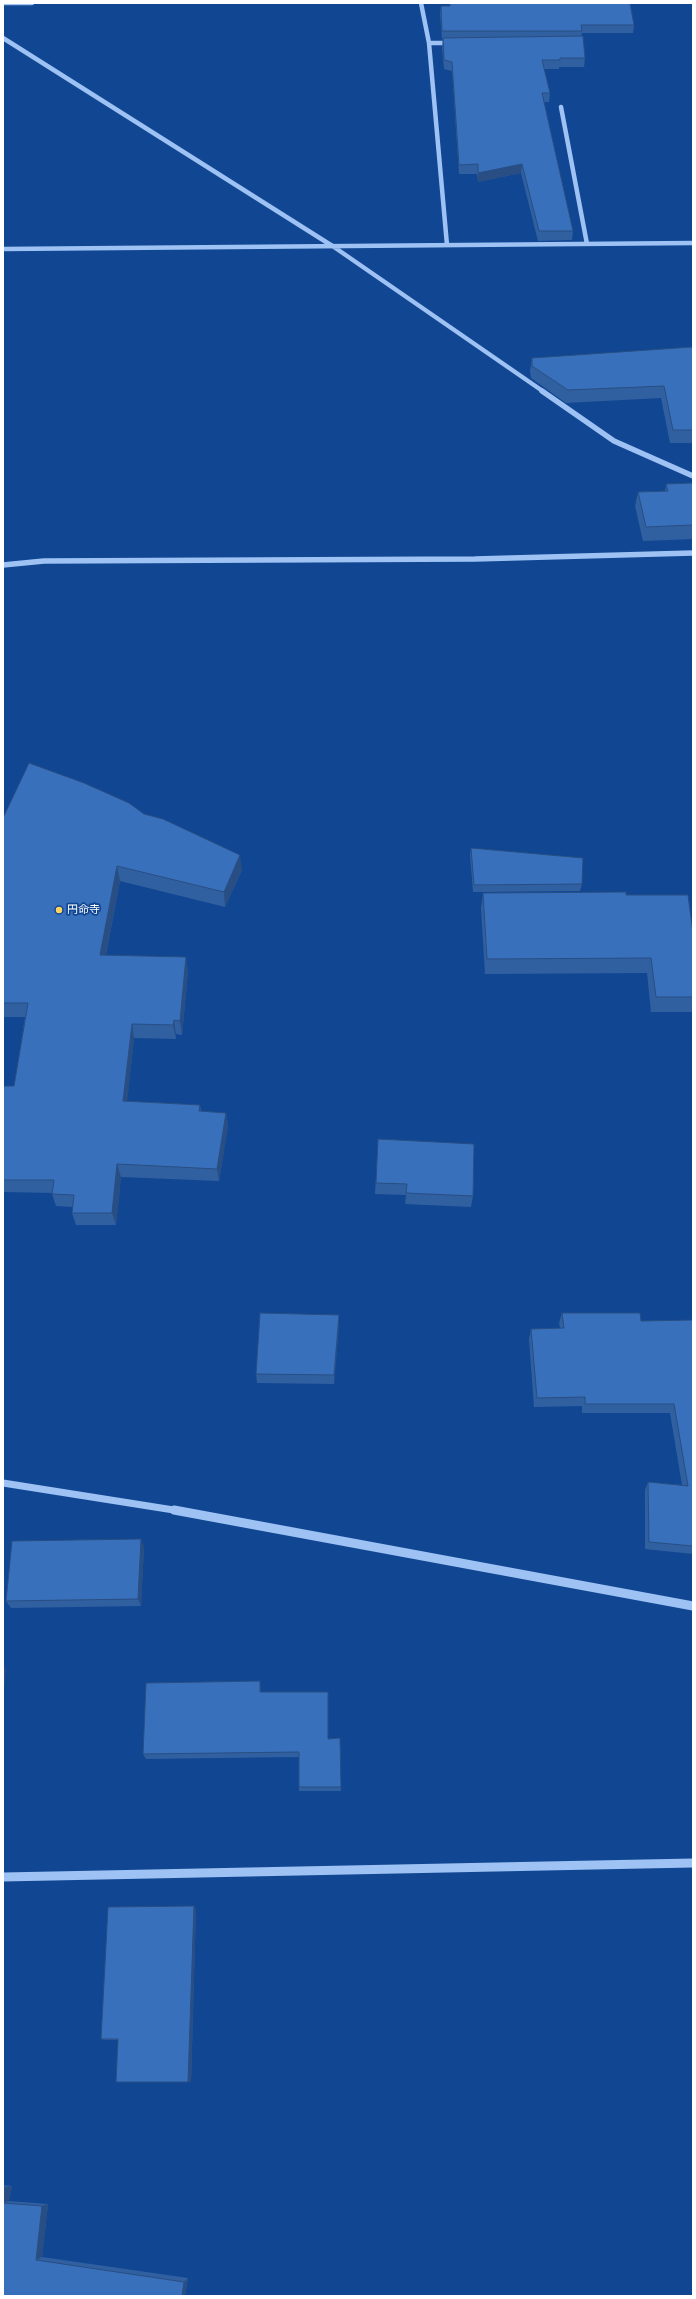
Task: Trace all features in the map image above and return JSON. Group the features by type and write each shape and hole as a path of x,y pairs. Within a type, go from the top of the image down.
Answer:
{"street":[{"path":"3,3 32,3"},
{"path":"421,3 428,43 447,245"},
{"path":"3,38 334,247 614,441 693,476"},
{"path":"428,43 460,43"},
{"path":"562,107 587,244"},
{"path":"3,249 693,243"},
{"path":"3,565 44,561 467,559 693,553"},
{"path":"3,1483 223,1518 693,1606"},
{"path":"3,1877 693,1863"}],"building":[{"path":"450,3 630,3 634,25 581,25 582,31 442,31 441,6 450,6"},
{"path":"583,36 585,58 542,60 550,93 542,93 573,231 539,231 522,164 478,173 478,164 459,165 452,62 444,60 443,38"},
{"path":"692,347 693,430 673,430 664,386 568,390 532,366 532,358"},
{"path":"693,483 693,525 646,527 638,492 668,491 666,484"},
{"path":"29,763 84,783 129,803 144,814 163,819 240,855 224,892 117,866 100,955 186,957 180,1021 174,1020 173,1025 132,1024 123,1101 200,1105 199,1111 226,1113 217,1169 117,1164 112,1213 72,1213 74,1195 52,1194 54,1180 3,1180 3,1086 14,1086 28,1003 3,1003 3,818"},
{"path":"471,848 583,858 582,884 474,885"},
{"path":"626,892 626,895 688,895 693,933 693,997 656,997 651,958 487,959 483,893"},
{"path":"378,1139 474,1144 473,1196 406,1193 407,1184 376,1183"},
{"path":"260,1313 339,1315 334,1375 256,1374"},
{"path":"562,1313 640,1313 641,1321 693,1320 693,1546 649,1542 648,1482 688,1486 674,1404 585,1404 585,1397 537,1398 531,1329 564,1328"},
{"path":"141,1539 138,1599 6,1601 12,1541"},
{"path":"260,1681 260,1692 328,1692 328,1739 340,1738 341,1787 299,1787 299,1752 143,1754 146,1683"},
{"path":"194,1906 188,2082 116,2082 118,2039 101,2039 108,1907"},
{"path":"3,2187 5,2187 3,2200"},
{"path":"3,2203 42,2206 36,2260 184,2282 182,2296 3,2296"}],"place":[{"name":"円命寺","path":"59,910"}]}
